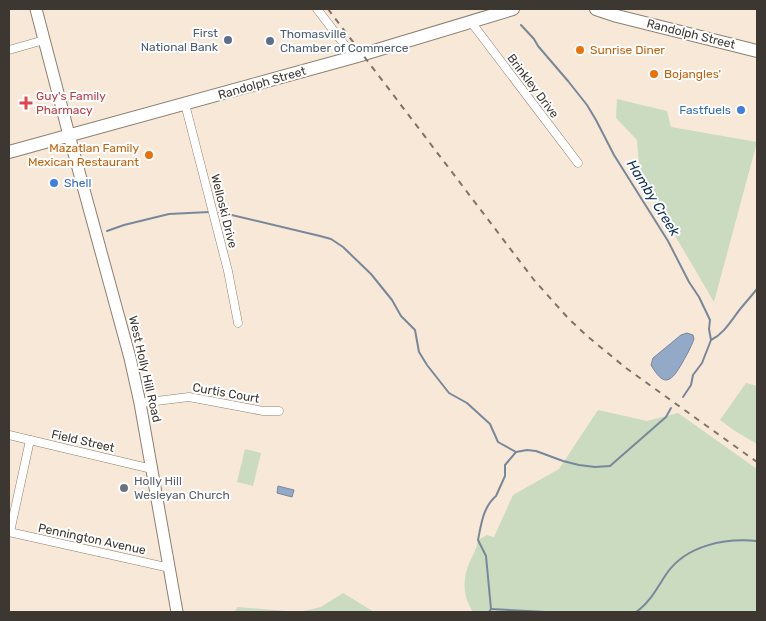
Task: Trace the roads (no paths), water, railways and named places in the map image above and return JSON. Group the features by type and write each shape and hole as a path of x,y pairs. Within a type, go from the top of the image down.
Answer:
{"main road":[{"name":"Randolph Street","path":"9,152 354,57 513,9"},
{"name":"Randolph Street","path":"596,9 757,51"}],"street":[{"name":"West Holly Hill Road","path":"36,9 130,358 178,612"},
{"path":"317,9 354,57"},
{"name":"Brinkley Drive","path":"471,22 578,163"},
{"path":"9,50 44,40"},
{"name":"Welloski Drive","path":"185,104 228,271 238,323"},
{"name":"Curtis Court","path":"140,403 189,397 263,411 279,411"},
{"name":"Field Street","path":"9,435 152,469"},
{"path":"9,532 30,440"},
{"name":"Pennington Avenue","path":"9,532 170,568"}],"water":[{"path":"687,333 693,335 694,339 681,365 670,379 666,380 659,377 651,365 653,358 681,335"},
{"path":"278,486 294,490 292,497 277,493"}],"waterway":[{"name":"Hamby Creek","path":"521,25 587,105 614,155 668,241 710,320 711,340 702,363 693,375 691,385 683,397"},
{"path":"107,231 169,214 209,212"},
{"path":"219,212 331,239 343,247 371,274 392,300 401,316 415,330 419,352 449,393 467,403 490,424 498,442 516,452"},
{"path":"711,340 724,330 757,289"},
{"name":"Hamby Creek","path":"489,612 491,609 486,556 478,540 485,511 496,496 505,476 505,465 516,452 536,451 579,465 610,466 666,417 671,408"},
{"path":"636,612 650,599 675,563 685,556 708,545 720,542 757,541"},
{"path":"491,609 546,612"}],"railway":[{"path":"328,9 534,280 568,318 626,368 757,462"}],"place":[{"name":"First National Bank","path":"228,40"},
{"name":"Thomasville Chamber of Commerce","path":"270,41"},
{"name":"Sunrise Diner","path":"580,50"},
{"name":"Bojangles'","path":"654,74"},
{"name":"Guy's Family Pharmacy","path":"26,103"},
{"name":"Fastfuels","path":"741,110"},
{"name":"Mazatlan Family Mexican Restaurant","path":"149,155"},
{"name":"Shell","path":"54,183"},
{"name":"Holly Hill Wesleyan Church","path":"124,488"}]}
